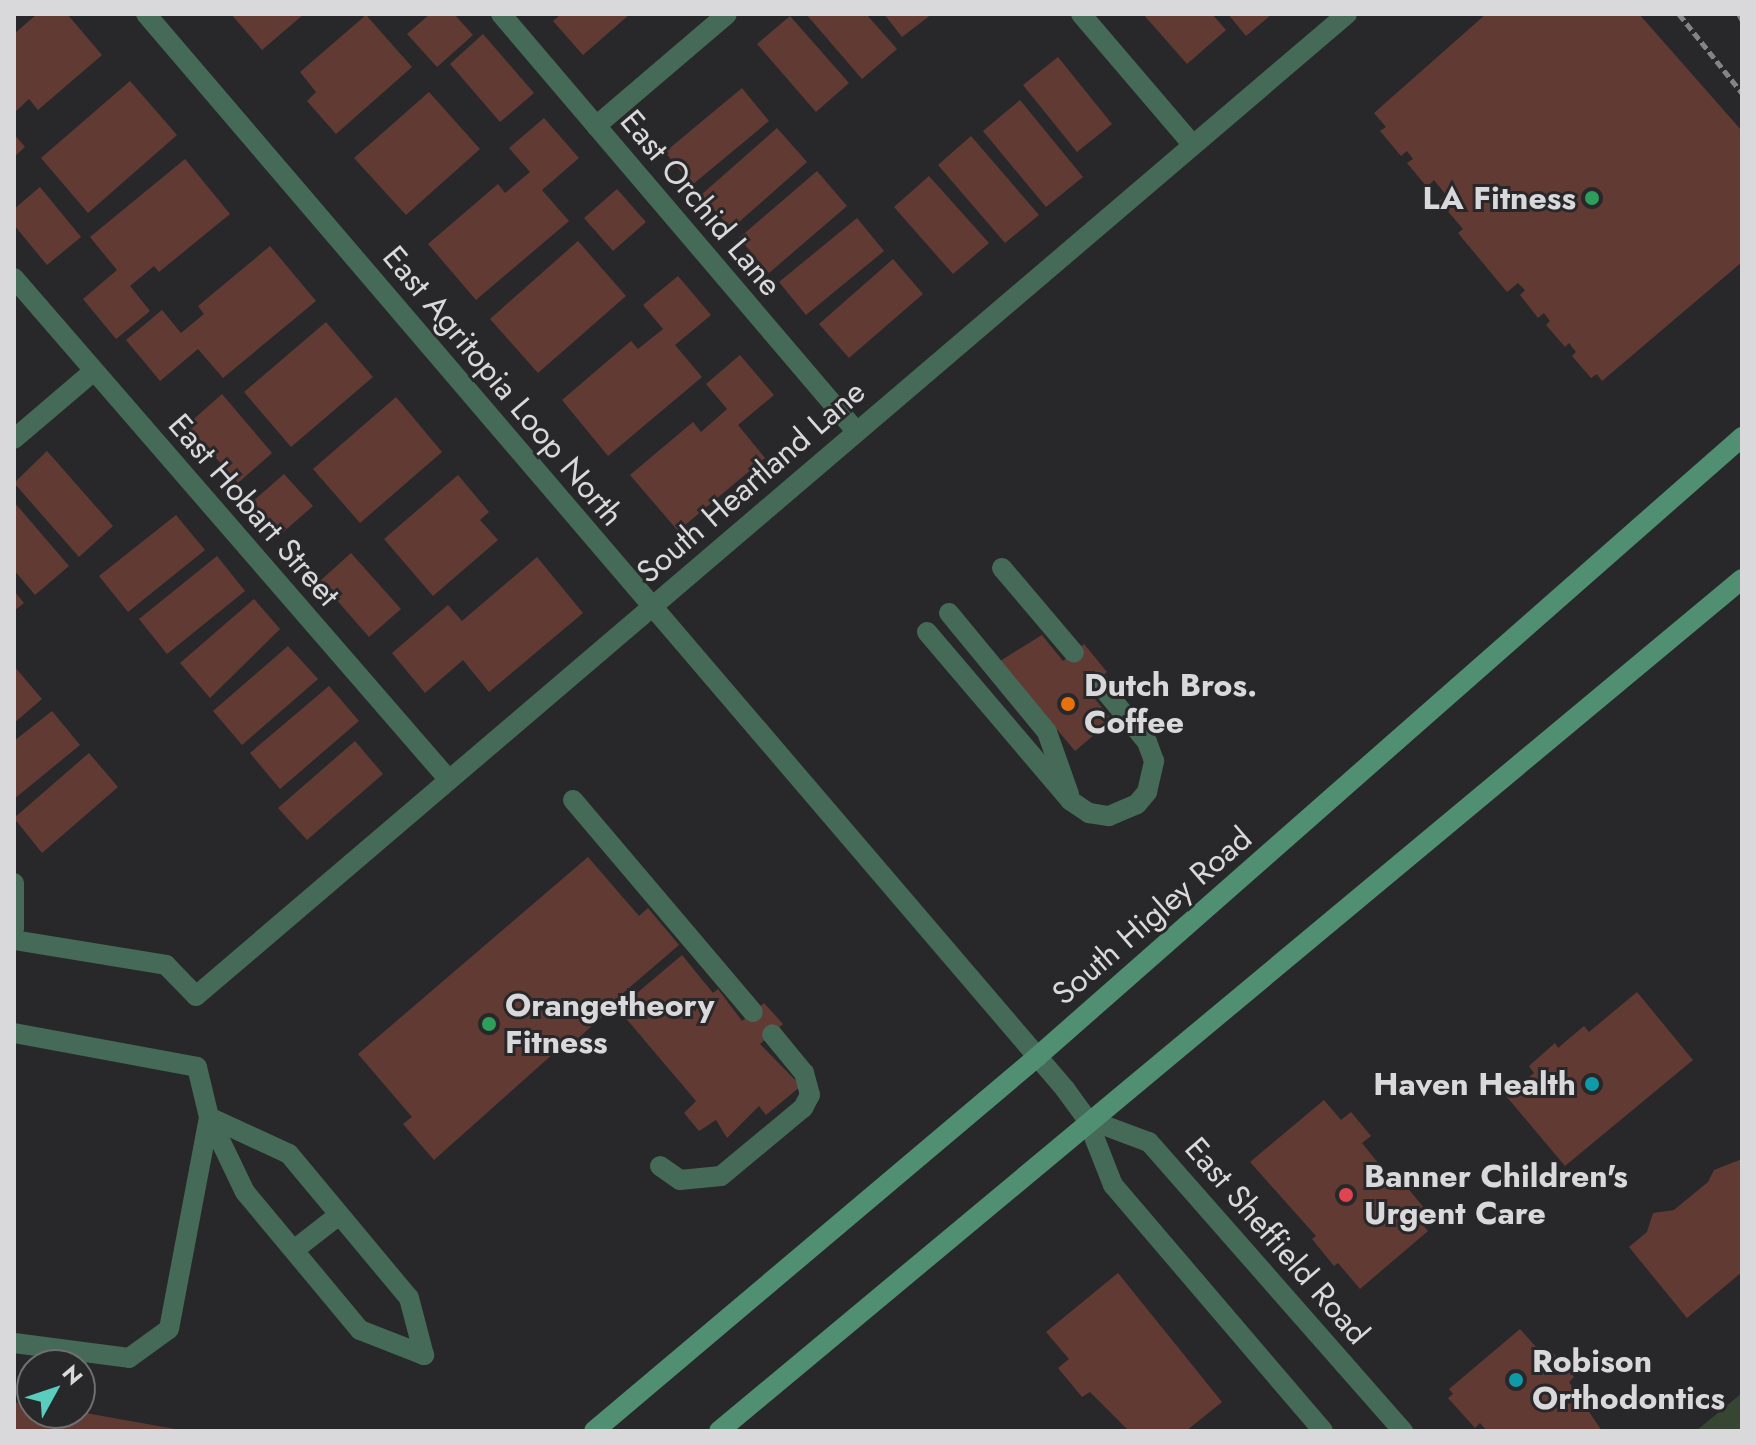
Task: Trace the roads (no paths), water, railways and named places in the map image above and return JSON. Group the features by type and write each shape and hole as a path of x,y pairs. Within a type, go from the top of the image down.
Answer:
{"main road":[{"name":"South Higley Road","path":"594,1431 1037,1057 1742,437"},
{"path":"719,1431 1087,1119 1742,579"}],"street":[{"name":"East Agritopia Loop North","path":"146,14 1065,1089 1087,1119"},
{"name":"East Orchid Lane","path":"501,14 856,431"},
{"path":"596,126 727,14"},
{"path":"1081,14 1192,144"},
{"name":"South Heartland Lane","path":"14,940 166,965 196,996 1347,14"},
{"name":"East Hobart Street","path":"14,278 449,780"},
{"path":"14,439 94,371"},
{"path":"1002,568 1074,653"},
{"path":"949,613 1047,732 1071,801"},
{"path":"927,632 1071,801 1089,813 1123,812 1137,804 1151,779 1154,761 1147,742 1097,681"},
{"path":"573,800 753,1012"},
{"path":"14,883 14,929"},
{"path":"14,1033 197,1067 209,1117 245,1192 360,1330 424,1355 409,1298 289,1154 209,1117"},
{"path":"660,1166 680,1180 721,1176 803,1108 810,1095 804,1073 772,1034"},
{"path":"14,1343 129,1358 169,1329 209,1117"},
{"path":"1087,1119 1113,1185 1323,1431"},
{"name":"East Sheffield Road","path":"1087,1119 1149,1142 1403,1431"},
{"path":"294,1250 339,1215"}],"place":[{"name":"LA Fitness","path":"1592,198"},
{"name":"Dutch Bros. Coffee","path":"1068,704"},
{"name":"Orangetheory Fitness","path":"489,1024"},
{"name":"Haven Health","path":"1592,1084"},
{"name":"Banner Children's Urgent Care","path":"1346,1195"},
{"name":"Robison Orthodontics","path":"1516,1380"}]}
